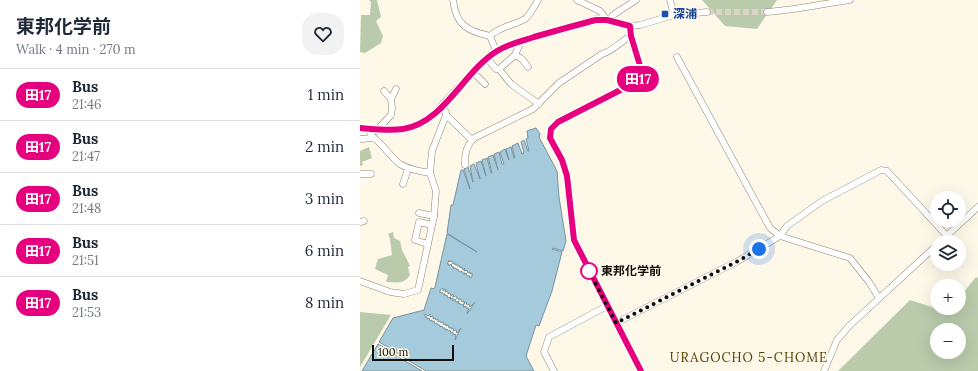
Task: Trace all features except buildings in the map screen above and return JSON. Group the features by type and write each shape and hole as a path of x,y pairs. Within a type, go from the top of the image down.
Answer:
{"street":[{"path":"453,0 457,17 462,25 475,33 490,36 503,26 508,27 526,18 538,0"},
{"path":"577,0 600,12 608,20"},
{"path":"608,20 612,15 636,0"},
{"path":"670,0 674,15"},
{"path":"767,12 793,10 819,4 850,0"},
{"path":"394,130 413,127 429,119 487,58 496,52 521,41 596,20 608,20 630,26 640,25 674,15 707,12"},
{"path":"630,26 631,36 642,74 636,82 558,122 551,129 550,134 552,143 562,160 567,176 574,240 641,371"},
{"path":"490,36 496,52"},
{"path":"465,165 467,145 474,138 533,109 559,83 602,54 608,52 622,40 631,36"},
{"path":"499,69 515,55 521,41"},
{"path":"515,55 522,59 528,67"},
{"path":"487,58 496,69 499,69 511,84 539,104"},
{"path":"677,58 770,228 780,236 850,258 869,282 879,298"},
{"path":"473,72 483,80"},
{"path":"396,89 391,99 391,114 376,130 371,131 370,133 398,163 408,169 430,173"},
{"path":"384,91 391,99"},
{"path":"442,106 446,112 446,115 472,140"},
{"path":"360,281 390,292 404,294 418,290 434,216 436,191 430,173 432,151 446,115"},
{"path":"360,139 374,138"},
{"path":"403,184 408,169"},
{"path":"616,323 738,261 780,236 788,226 822,201 880,170 887,171 946,235"},
{"path":"360,174 371,174"},
{"path":"948,235 978,207"},
{"path":"419,214 434,216"},
{"path":"428,244 415,240 419,222 432,225"},
{"path":"824,371 837,340 849,326 930,251"},
{"path":"554,371 544,352 549,337 607,306"}],"green space":[{"path":"369,0 377,0 381,17 376,21 383,36 381,43 365,53 360,52 361,15 370,15 371,2"},
{"path":"702,0 777,0 757,29 725,26"},
{"path":"369,147 372,158 362,162 363,165 360,166 360,151"},
{"path":"393,232 394,238 400,241 402,250 410,266 408,267 410,275 402,282 386,282 388,275 375,269 378,259 392,255 388,234"},
{"path":"976,277 978,278 978,371 838,371 910,300 930,306 930,315 966,315 966,289"},
{"path":"360,312 391,315 360,367"}],"water":[{"path":"536,128 540,134 539,137 557,171 559,197 566,241 563,251 552,249 562,252 552,291 539,326 536,325 526,356 534,371 426,371 396,353 396,349 394,351 379,342 393,318 424,310 431,288 434,289 435,287 447,234 477,252 447,233 451,205 453,205 461,170 463,170 470,189 464,169 468,167 473,182 470,166 474,164 480,179 476,163 481,161 486,176 482,160 487,158 492,173 488,157 493,155 498,170 494,154 499,152 502,164 504,164 500,152 505,149 509,160 506,149 511,147 515,158 512,146 518,143 522,154 524,153 521,142 524,140 529,151 526,139 528,138 527,131","holes":["449,260 449,262 452,261 453,264 457,264 457,266 460,266 460,268 462,267 463,270 465,268 464,271 467,270 468,273 472,273 472,277 470,278 470,276 467,276 466,273 464,275 465,273 462,273 462,271 459,272 458,269 454,269 451,264 449,266 449,264 447,264","443,288 443,291 446,289 445,292 448,291 448,294 450,293 451,296 453,294 453,297 456,296 457,299 461,299 462,302 464,301 464,304 461,305 460,303 458,304 459,301 456,302 455,299 453,301 453,298 450,299 451,297 448,298 447,295 445,296 442,292 440,293 440,290","466,302 470,307 475,302 467,314 469,308 466,308 466,306 463,307","425,314 428,316 430,314 430,317 433,316 433,319 438,319 438,322 443,322 444,325 448,325 451,329 454,328 453,331 456,330 457,333 461,328 455,340 456,334 453,335 453,332 451,333 450,330 445,330 442,326 440,327 440,325 437,323 435,324 434,321 432,322 432,320 430,321 429,318 427,319 427,317 425,317"]},
{"path":"378,344 393,353 392,356 394,357 395,355 422,371 362,371"}],"tunnel":[{"path":"707,12 767,12"},
{"path":"360,128 394,130"}],"bus line":[{"name":"田17","path":"360,128 394,130 421,124 435,114 480,64 499,49 514,43 602,19 630,26 631,36 642,74 636,82 558,122 551,129 550,138 562,160 567,176 574,240 641,371"}],"place":[{"name":"深浦","path":"665,14"},
{"name":"東邦化学前","path":"589,271"}],"district":[{"name":"URAGOCHO 5-CHOME","path":"749,357"}],"route":[{"path":"589,271 616,323 759,249"}]}
